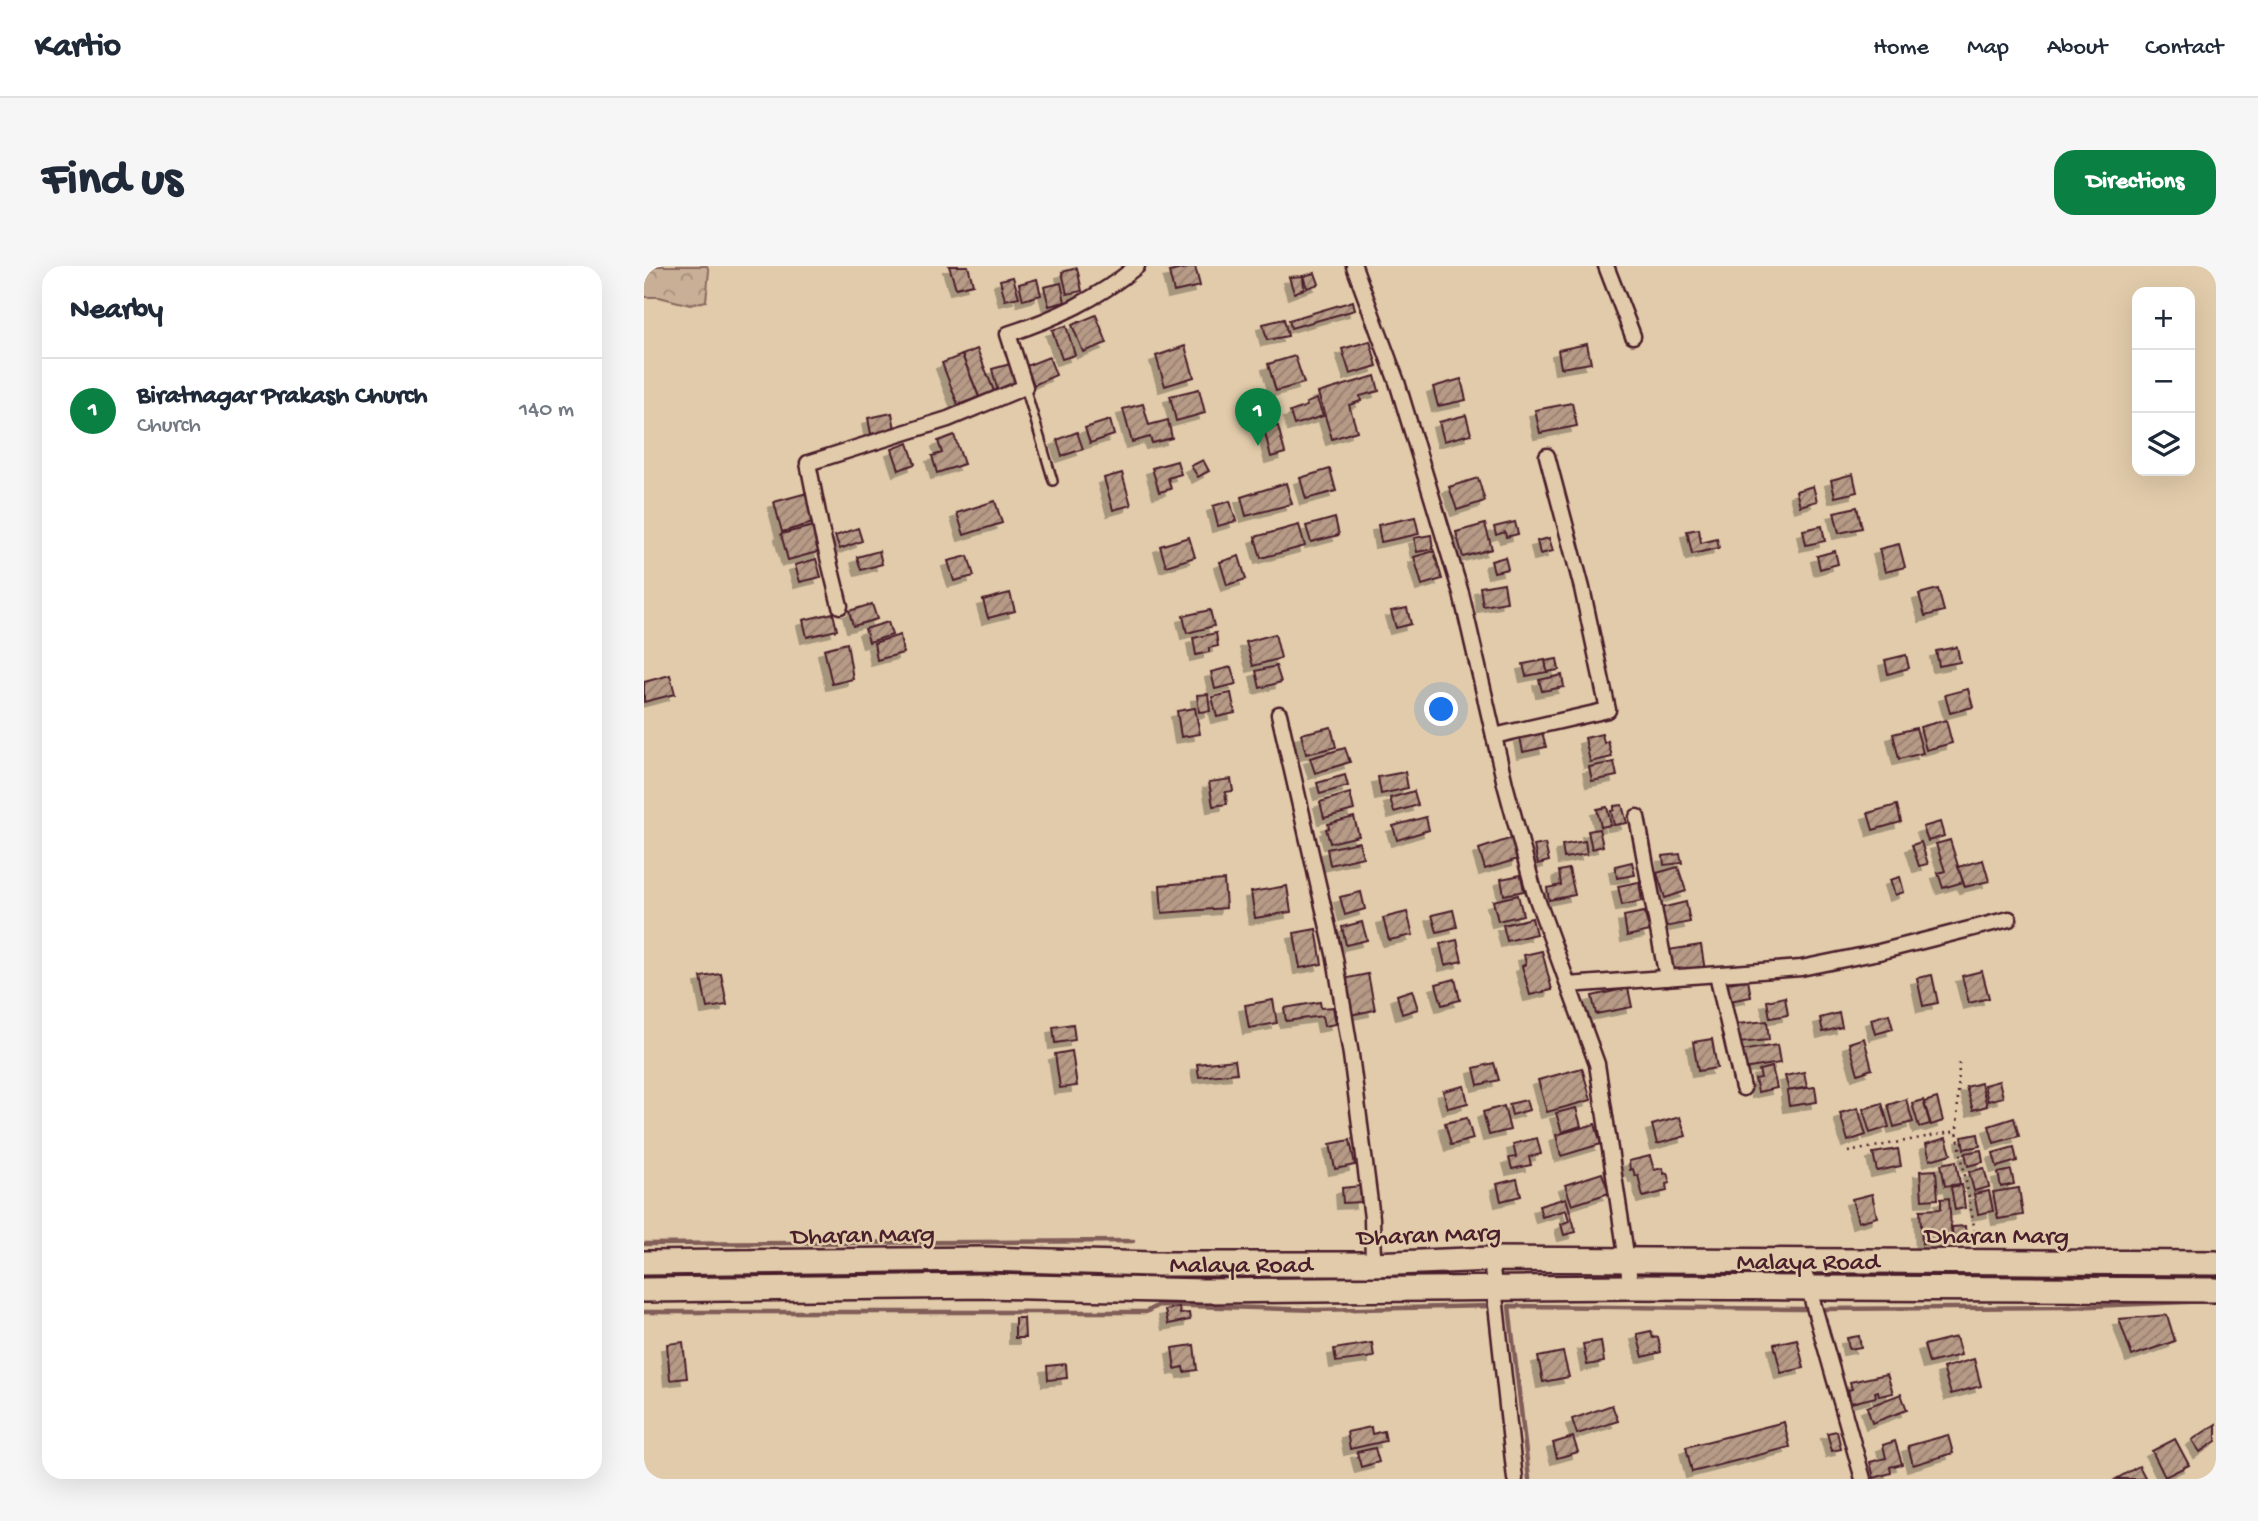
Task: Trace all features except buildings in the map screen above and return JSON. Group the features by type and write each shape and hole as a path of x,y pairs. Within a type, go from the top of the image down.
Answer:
{"main road":[{"name":"Dharan Marg","path":"644,1263 984,1259 1164,1264 1373,1264 1491,1259 2216,1263"},
{"name":"Malaya Road","path":"644,1290 986,1286 1217,1291 1493,1287 2216,1290"}],"street":[{"path":"840,606 808,463 948,419 1025,387 1008,334 1050,320 1090,300 1138,266"},
{"path":"1354,266 1397,382 1461,593 1534,891 1597,1064 1631,1287"},
{"path":"1606,266 1633,336"},
{"path":"1494,736 1608,710 1582,589 1547,456"},
{"path":"1279,714 1335,958 1351,1055 1372,1218 1373,1264"},
{"path":"1637,817 1667,978"},
{"path":"1568,985 1801,968 1879,952 2009,919"},
{"path":"1717,975 1743,1088"},
{"path":"1491,1259 1516,1479"},
{"path":"1801,1261 1863,1479"}],"lane":[{"path":"1025,387 1053,481"}],"path":[{"path":"1959,1063 1957,1130 1980,1262"},
{"path":"1848,1152 1957,1130"}],"green space":[{"path":"644,266 707,266 709,271 706,301 690,305 659,297 644,297"}],"waterway":[{"path":"644,1244 1133,1241"},
{"path":"1824,1309 2069,1307 2208,1301"},
{"path":"644,1312 1146,1312 1158,1305 1317,1310 1489,1306"},
{"path":"1529,1479 1509,1306 1804,1309"}],"place":[{"name":"Biratnagar Prakash Church","path":"1258,446"}]}
